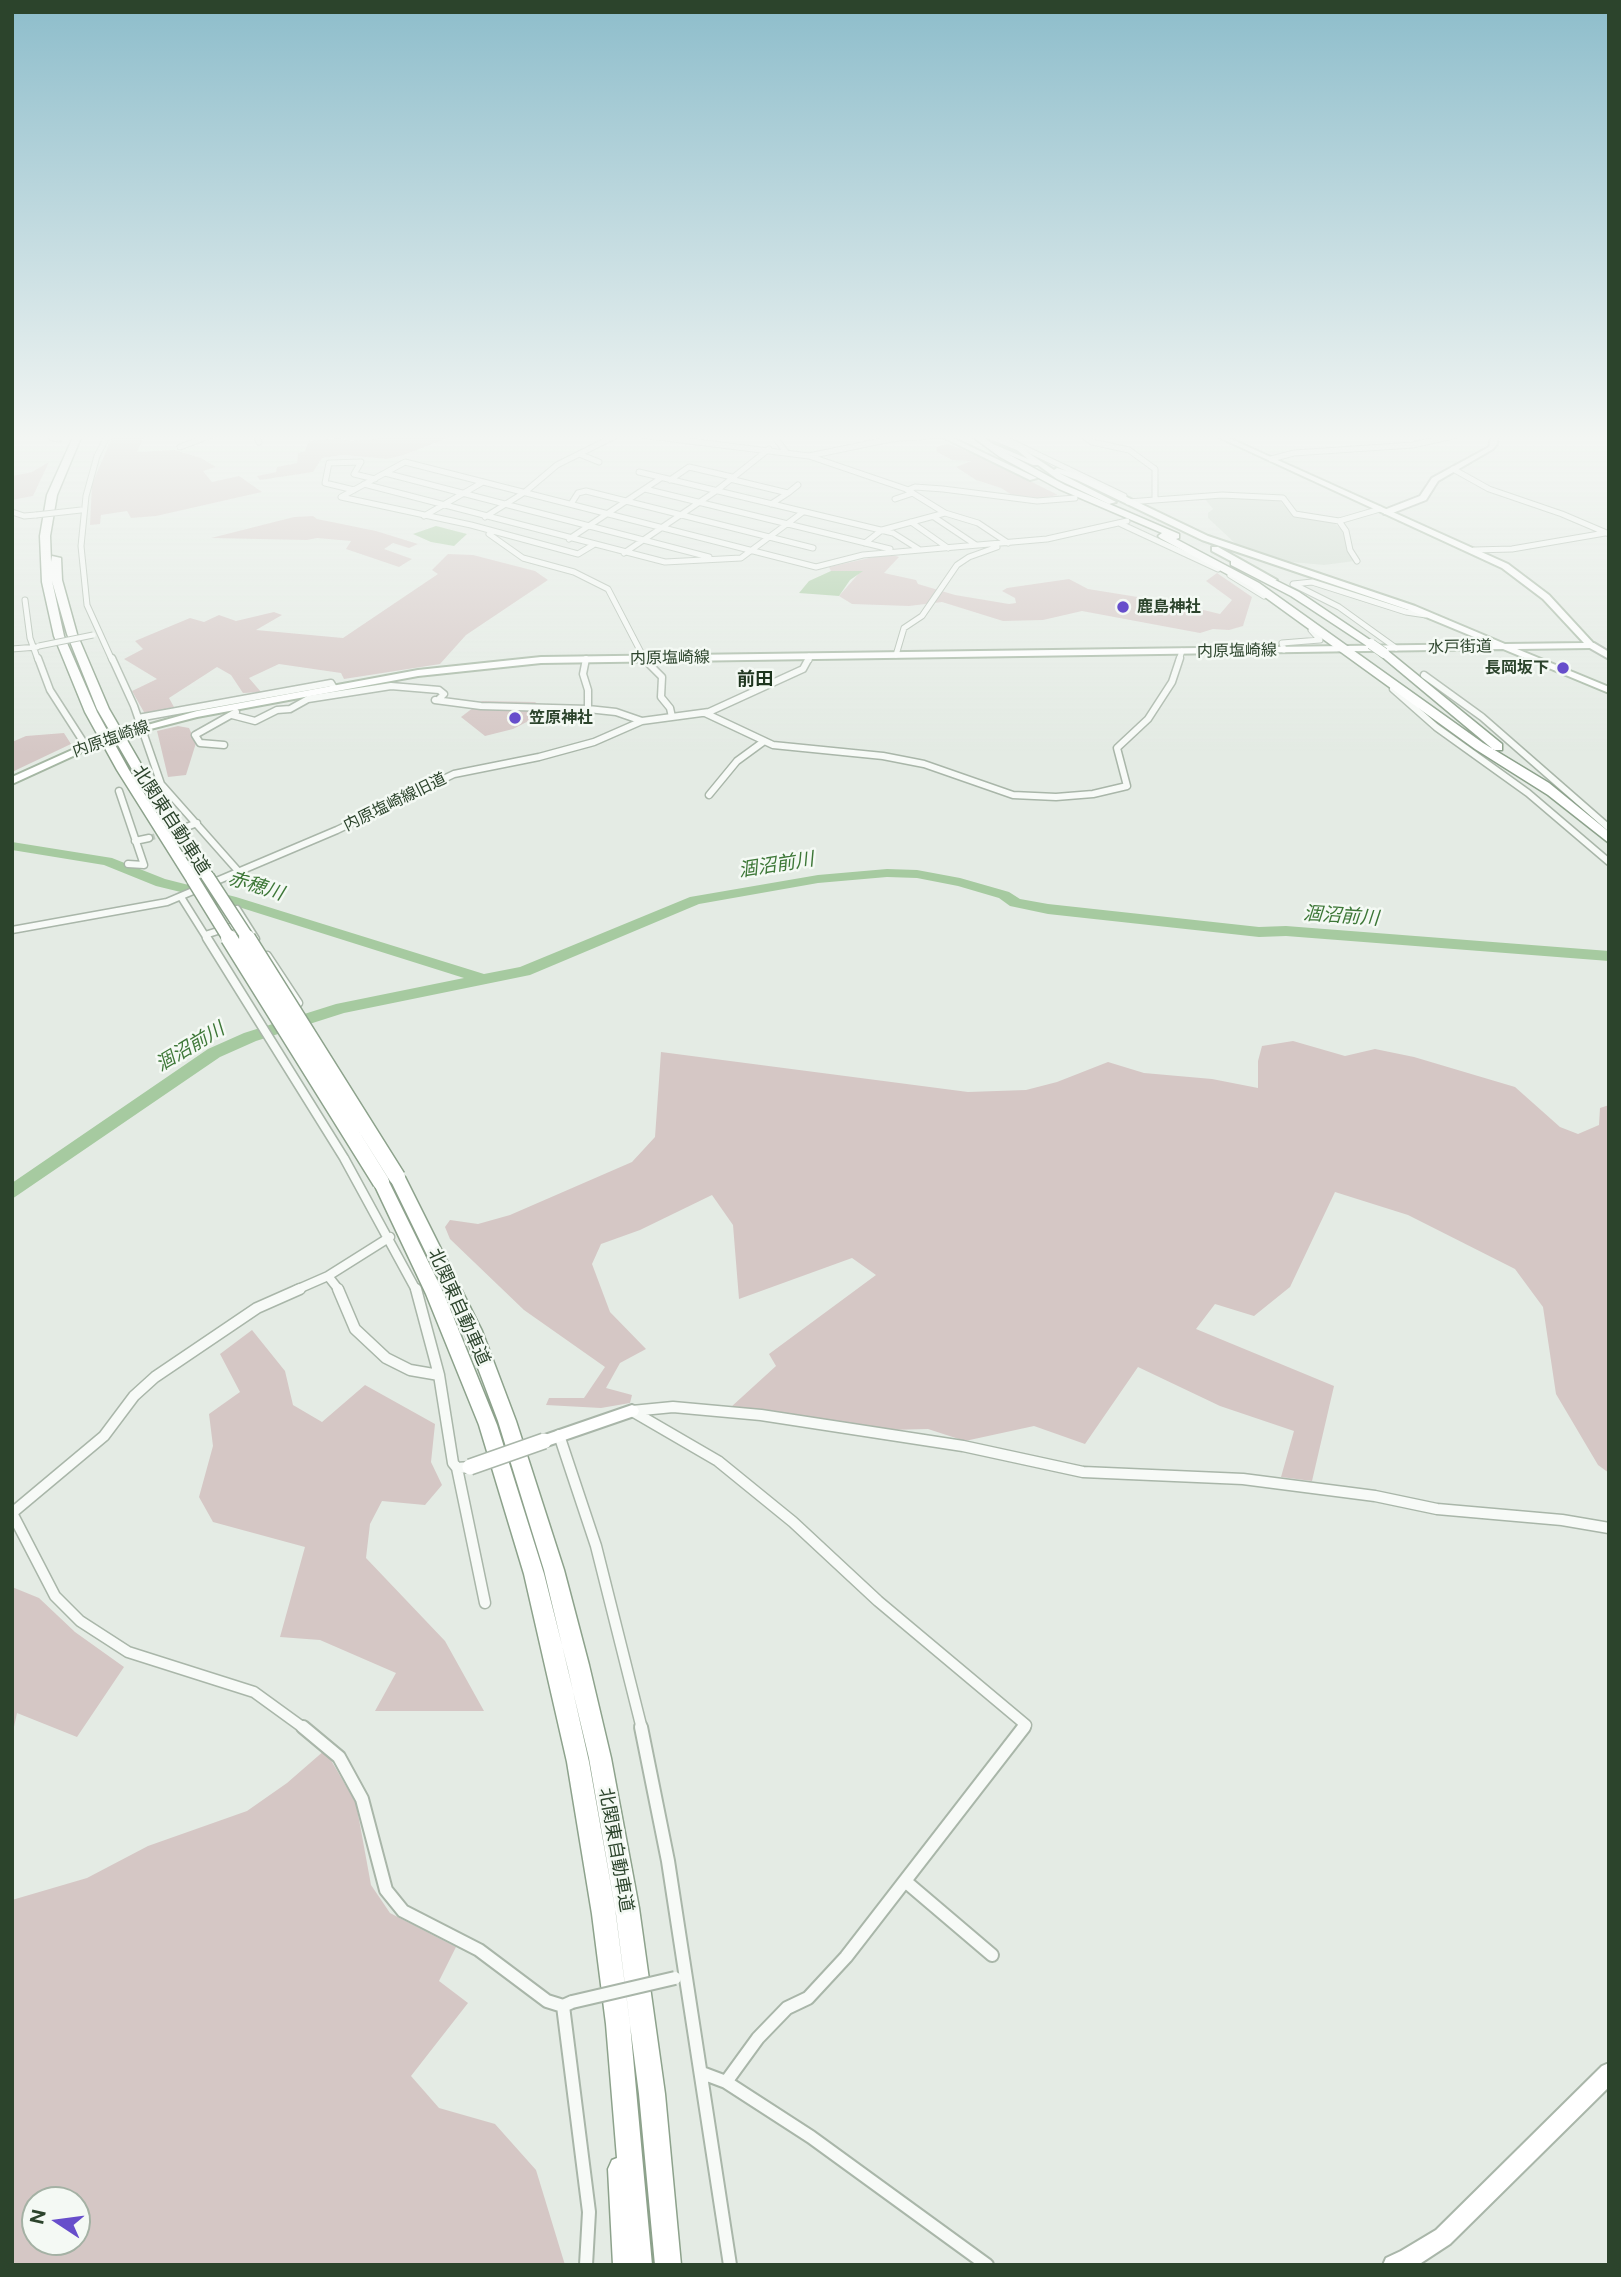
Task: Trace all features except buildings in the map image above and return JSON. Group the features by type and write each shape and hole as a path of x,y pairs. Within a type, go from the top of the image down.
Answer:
{"highway":[{"name":"北関東自動車道","path":"45,541 47,582 59,636 91,712 123,770 389,1180 473,1331 508,1421 554,1570 600,1758 627,1908 652,2094 668,2265"},
{"name":"北関東自動車道","path":"57,541 56,557 63,606 85,670 103,709 161,809 199,884"},
{"path":"1173,541 1255,586 1479,746 1551,792"},
{"path":"1175,541 1281,593 1371,648"},
{"path":"1187,541 1226,558 1295,594 1451,709 1609,839"},
{"path":"1396,648 1551,792"},
{"name":"北関東自動車道","path":"389,1180 478,1400 534,1574 578,1762 604,1914 618,2024 639,2265"},
{"path":"618,2024 626,2265"},
{"path":"652,2094 679,2265"}],"main road":[{"path":"1198,541 1295,594"},
{"path":"1215,541 1433,616 1502,646 1609,645"},
{"path":"1454,541 1505,566 1533,586 1591,645 1609,656"},
{"name":"水戸街道","path":"1344,649 1502,646 1609,690"},
{"name":"内原塩崎線","path":"12,781 138,725 479,664 643,658 1344,649"},
{"path":"463,1467 632,1410"},
{"path":"1393,2265 1408,2259 1443,2236 1609,2073"}],"street":[{"path":"82,541 83,580 96,634 138,725 161,785 239,872"},
{"path":"501,541 523,558 580,575 608,589 634,635 643,658 662,677 661,697 670,708 672,716"},
{"path":"529,541 578,554 593,545"},
{"path":"578,541 665,562 741,558 763,541"},
{"path":"624,553 642,541"},
{"path":"649,541 719,560"},
{"path":"718,541 817,567 863,555 1023,541"},
{"path":"786,541 813,548"},
{"path":"858,541 900,552"},
{"path":"906,541 920,550"},
{"path":"938,541 948,548"},
{"path":"970,541 976,545"},
{"path":"1161,541 1235,578 1290,613 1320,638 1317,642 1282,643 1284,650"},
{"path":"1350,541 1357,561"},
{"path":"1474,550 1512,549 1561,541"},
{"path":"895,655 902,641 904,628 922,616 957,565 969,557 1008,543"},
{"path":"515,565 523,558"},
{"path":"1396,648 1339,607 1293,584 1312,582 1406,612 1433,616"},
{"path":"25,600 30,638 36,647 50,690 89,745"},
{"path":"12,649 36,647 96,634"},
{"path":"705,713 763,742 791,748 858,753 924,764 1013,795 1056,797 1108,792 1127,786 1118,748 1148,719 1172,682 1182,651"},
{"name":"内原塩崎線旧道","path":"12,930 95,913 157,905 181,897 199,884 239,872 350,824 454,774 539,758 605,739 642,720 705,713 803,669 809,662 809,656"},
{"path":"586,659 583,674 588,690 588,709"},
{"path":"1377,671 1387,684 1436,727 1528,793 1609,863"},
{"path":"1424,676 1437,682 1482,717 1609,828"},
{"path":"138,725 234,701 331,683 334,688"},
{"path":"224,745 200,743 195,736 234,713 256,721 277,710 290,709 308,699 391,686 415,686 444,693 436,700 481,706 588,709 616,712 642,720"},
{"path":"709,795 737,761 763,742"},
{"path":"119,791 144,865 128,864"},
{"path":"184,828 197,823"},
{"path":"135,841 149,838"},
{"path":"181,897 277,1047 390,1237 415,1285 439,1376 453,1463 463,1467 485,1602"},
{"path":"237,909 298,1003"},
{"path":"205,935 245,922"},
{"path":"390,1237 328,1276 257,1308 155,1377 134,1395 104,1436 86,1454 12,1513 55,1596 80,1621 128,1651 254,1692 326,1744 339,1757 362,1800 381,1878 393,1902 402,1911 479,1950 541,1996 567,2004 680,1976"},
{"path":"328,1276 335,1282 355,1329 376,1350 410,1370 439,1376"},
{"path":"632,1410 673,1406 761,1415 963,1446 1083,1472 1255,1481 1375,1496 1437,1509 1562,1520 1609,1528"},
{"path":"632,1410 718,1461 793,1522 878,1601 1026,1725 846,1957 808,1998 787,2008 758,2038 726,2082"},
{"path":"559,1435 596,1546 634,1690 668,1861 680,1976 702,2073 730,2265"},
{"path":"905,1881 992,1955"},
{"path":"567,2004 572,2089 583,2140 589,2213 586,2265"},
{"path":"702,2073 726,2082 811,2137 987,2265"}],"shaded area":[{"path":"351,541 409,541 418,544 409,548 393,543 384,549 412,559 399,567 346,549"},
{"path":"429,541 459,541 454,546"},
{"path":"1233,541 1346,541 1355,561 1324,565 1279,561 1239,547"},
{"path":"448,554 473,555 535,571 548,580 466,635 440,664 344,679 341,673 279,664 249,678 261,692 243,693 231,675 217,667 169,698 174,707 145,714 132,691 157,679 124,659 143,649 135,641 190,618 204,622 219,615 236,621 274,612 282,615 256,630 343,638 438,574 432,570"},
{"path":"893,555 899,557 884,573 916,580 918,584 955,595 1009,604 1016,603 1015,598 1002,591 1007,588 1069,579 1088,589 1175,603 1220,614 1232,600 1206,581 1217,573 1252,597 1243,626 1200,633 1082,611 1043,620 1003,621 942,602 909,606 852,604 839,596 861,571 831,571 829,567"},
{"path":"831,571 863,571 850,580 839,596 799,593 809,581"},
{"path":"482,701 535,702 548,711 513,729 485,736 461,717"},
{"path":"178,726 189,728 196,743 186,775 168,777 157,731"},
{"path":"64,733 71,744 12,772 12,742 26,736"},
{"path":"1293,1041 1345,1056 1375,1049 1414,1057 1515,1087 1560,1127 1578,1134 1599,1125 1600,1108 1609,1105 1609,1473 1598,1465 1556,1394 1543,1307 1515,1269 1408,1215 1335,1192 1290,1287 1254,1316 1215,1304 1196,1329 1334,1386 1312,1481 1281,1477 1294,1431 1220,1406 1138,1367 1085,1444 1034,1426 965,1441 928,1429 887,1430 731,1407 776,1366 769,1354 876,1275 852,1258 739,1299 733,1225 712,1195 640,1230 601,1244 592,1264 610,1312 646,1349 620,1363 606,1388 632,1395 630,1403 601,1408 546,1405 549,1398 584,1398 605,1367 524,1310 450,1239 445,1227 450,1220 478,1224 510,1215 632,1162 655,1137 661,1052 968,1092 1026,1090 1057,1082 1108,1062 1144,1073 1212,1079 1258,1088 1258,1061 1262,1046"},
{"path":"252,1330 285,1371 293,1405 322,1422 365,1385 435,1424 431,1462 442,1485 425,1505 382,1501 370,1524 366,1558 445,1641 484,1711 375,1711 396,1673 320,1640 280,1637 305,1547 213,1522 199,1497 213,1446 209,1414 240,1392 220,1354"},
{"path":"12,1587 39,1598 75,1632 124,1667 77,1737 17,1713 12,1736"},
{"path":"325,1750 356,1803 371,1885 390,1913 456,1947 439,1981 468,2003 411,2076 439,2108 495,2124 536,2170 565,2265 12,2265 12,1900 87,1878 148,1846 247,1811 287,1783"}],"waterway":[{"name":"赤穂川","path":"12,846 107,861 161,883 231,900 484,979"},
{"name":"涸沼前川","path":"484,979 524,971 695,900 818,879 887,873 917,874 960,882 1004,895 1015,903 1048,909 1259,932 1286,931 1609,956"},
{"name":"涸沼前川","path":"12,1192 214,1053 250,1037 342,1008 484,979"}],"tunnel":[{"path":"149,838 180,829"}],"place":[{"name":"鹿島神社","path":"1123,607"},
{"name":"長岡坂下","path":"1563,668"},
{"name":"笠原神社","path":"515,718"}],"district":[{"name":"前田","path":"755,679"}]}
